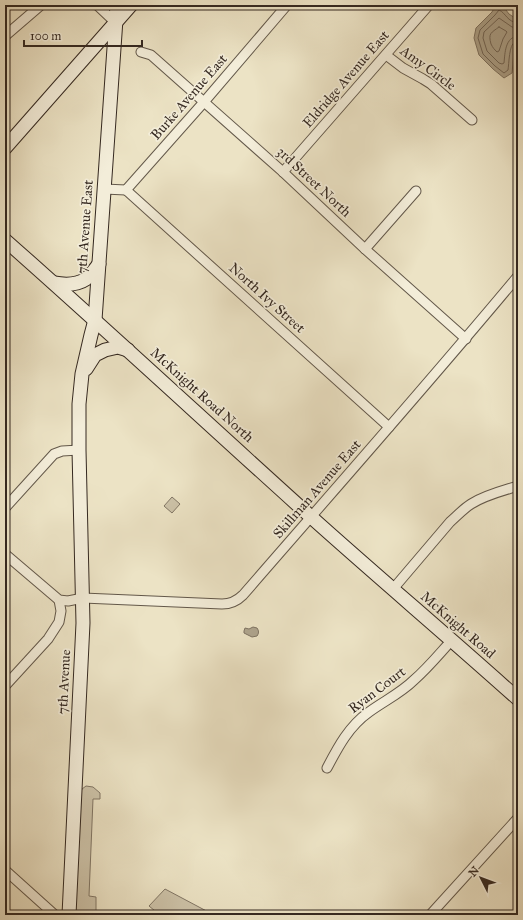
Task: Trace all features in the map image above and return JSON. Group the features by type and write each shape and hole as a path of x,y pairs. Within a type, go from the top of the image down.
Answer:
{"street":[{"path":"5,36 41,5"},
{"path":"97,5 116,22"},
{"name":"7th Avenue East","path":"79,450 79,404 82,374 95,320 116,5"},
{"path":"5,148 131,5"},
{"name":"Burke Avenue East","path":"126,190 287,5"},
{"name":"Eldridge Avenue East","path":"283,172 429,5"},
{"name":"3rd Street North","path":"141,52 151,55 283,172 365,249 466,339"},
{"name":"Amy Circle","path":"386,54 404,68 431,84 472,120"},
{"path":"104,189 126,190"},
{"name":"North Ivy Street","path":"126,190 389,427"},
{"path":"365,249 416,191"},
{"name":"McKnight Road North","path":"5,240 311,517 377,574"},
{"path":"54,283 64,285 76,283 86,279 99,264"},
{"name":"Skillman Avenue East","path":"59,600 68,601 83,598 228,604 239,599 466,339 518,276"},
{"path":"82,374 95,355 105,350 118,347 128,350"},
{"path":"5,508 54,454 62,450 79,450"},
{"name":"7th Avenue","path":"69,915 83,598 79,450"},
{"path":"393,589 460,512 485,497 518,486"},
{"path":"5,554 59,600 61,611 59,622 48,639 5,686"},
{"name":"McKnight Road","path":"377,574 518,699"},
{"name":"Ryan Court","path":"327,768 341,741 357,722 368,712 402,691 415,680 452,640"},
{"path":"430,915 518,818"},
{"path":"5,870 55,915"}],"shaded area":[{"path":"172,497 180,504 172,513 164,506"},
{"path":"86,786 93,787 100,793 100,799 93,799 89,896 96,897 96,915 75,915 81,792"},
{"path":"165,889 214,915 160,915 149,906"}],"water":[{"path":"496,5 502,5 509,14 518,20 518,39 514,52 512,73 504,78 479,55 474,38 476,28 492,12"},
{"path":"253,627 257,628 258,630 257,636 252,637 244,633 245,628 249,629"}]}
